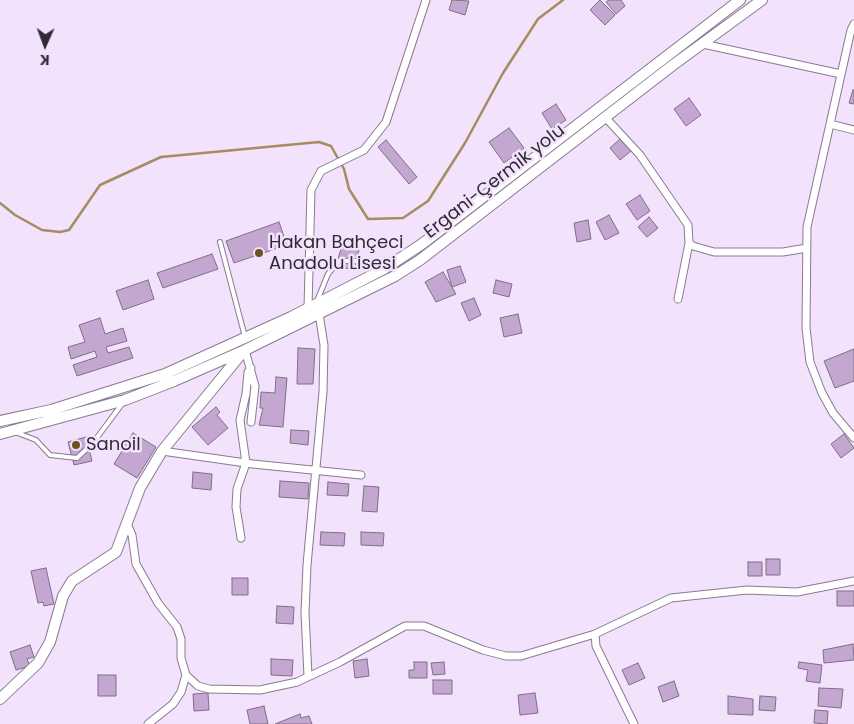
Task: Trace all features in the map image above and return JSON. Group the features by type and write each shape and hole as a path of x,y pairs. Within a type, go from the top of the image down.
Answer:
{"main road":[{"name":"Ergani-Çermik yolu","path":"0,434 126,400 245,350 314,308 384,269 422,244 740,0"},
{"name":"Ergani-Çermik yolu","path":"0,421 51,410 156,377 407,268 762,0"},
{"path":"0,699 38,663 50,642 63,596 72,581 116,552 122,542 126,522 140,488 162,451 245,350"}],"street":[{"path":"308,676 305,614 323,392 324,345 314,308 311,190 321,171 364,150 386,122 426,0"},
{"path":"854,24 807,226 806,328 810,362 822,393 832,413 854,438"},
{"path":"703,44 841,74"},
{"path":"606,117 640,155 688,225 690,243 678,299"},
{"path":"830,124 854,130"},
{"path":"690,243 693,246 714,252 783,252 807,248"},
{"path":"245,350 255,386 251,422"},
{"path":"241,538 236,508 236,489 246,463 240,420 246,394 248,372 251,368"},
{"path":"162,451 246,463 361,475"},
{"path":"126,522 132,535 136,564 158,603 177,627 181,639 181,658 186,674 198,686 209,689 260,690 297,682 405,626 424,626 484,650 506,656 521,656 595,634 671,598 747,590 797,592 854,581"},
{"path":"595,634 596,646 634,724"},
{"path":"148,724 173,704 181,692 186,674"}],"lane":[{"path":"220,242 245,338"},
{"path":"314,308 328,274 340,261 363,261 384,269"},
{"path":"13,432 36,440 50,455 77,458 93,443 126,400"}],"building":[{"path":"452,0 469,1 465,15 449,10"},
{"path":"600,0 615,15 605,25 590,10"},
{"path":"609,0 621,0 625,6 616,14 606,2"},
{"path":"854,90 854,104 849,103"},
{"path":"689,98 701,115 686,126 674,109"},
{"path":"556,104 566,120 552,129 542,113"},
{"path":"509,128 524,148 504,163 489,142"},
{"path":"620,139 631,151 620,160 610,148"},
{"path":"386,140 417,177 409,184 378,147"},
{"path":"640,195 650,211 637,220 626,204"},
{"path":"609,215 619,233 605,240 596,222"},
{"path":"649,217 658,228 647,237 638,227"},
{"path":"588,220 591,239 577,242 574,223"},
{"path":"279,222 287,245 234,263 226,241"},
{"path":"342,245 359,250 354,270 336,266"},
{"path":"212,254 218,269 163,288 157,273"},
{"path":"460,266 466,282 452,287 447,270"},
{"path":"443,272 456,294 436,302 425,282"},
{"path":"148,280 154,299 123,310 116,291"},
{"path":"496,280 512,284 509,297 493,293"},
{"path":"474,298 481,315 469,321 461,303"},
{"path":"518,314 522,333 504,337 500,318"},
{"path":"100,318 105,334 123,328 127,341 106,347 108,353 129,347 133,358 77,376 73,365 97,357 95,351 71,359 68,347 85,342 79,325"},
{"path":"298,348 315,349 313,384 297,384"},
{"path":"854,349 854,381 835,388 824,361"},
{"path":"276,377 287,378 283,427 259,425 263,408 260,408 261,392 275,393"},
{"path":"216,407 220,412 217,415 228,428 208,445 192,427"},
{"path":"291,430 309,431 308,445 290,443"},
{"path":"133,433 156,447 137,478 114,464"},
{"path":"844,434 854,448 841,458 831,444"},
{"path":"86,437 92,461 74,465 68,442"},
{"path":"193,472 212,474 211,490 192,488"},
{"path":"280,481 309,483 308,499 279,497"},
{"path":"328,482 349,484 348,496 327,495"},
{"path":"364,486 379,487 377,512 362,511"},
{"path":"321,532 345,533 344,546 320,545"},
{"path":"361,532 384,533 383,546 361,545"},
{"path":"766,559 780,559 780,575 766,575"},
{"path":"748,562 762,562 762,576 748,576"},
{"path":"46,568 54,604 44,606 43,602 38,603 31,571"},
{"path":"232,578 248,578 248,595 232,595"},
{"path":"837,591 854,591 854,606 837,606"},
{"path":"277,606 294,607 293,624 276,623"},
{"path":"853,644 854,660 824,663 823,650"},
{"path":"30,645 34,657 27,659 30,666 16,670 10,652"},
{"path":"271,659 293,660 292,676 271,675"},
{"path":"367,659 369,676 355,678 353,661"},
{"path":"414,662 427,662 427,678 409,678 409,670 414,670"},
{"path":"444,662 445,674 433,675 431,663"},
{"path":"799,662 822,665 820,683 806,681 808,670 798,668"},
{"path":"638,663 645,678 629,685 622,670"},
{"path":"98,675 116,675 116,696 98,696"},
{"path":"433,680 452,680 452,694 433,694"},
{"path":"674,681 679,696 663,702 658,687"},
{"path":"819,688 843,689 841,708 818,706"},
{"path":"208,693 209,710 194,711 193,694"},
{"path":"535,693 538,713 520,715 518,695"},
{"path":"728,696 753,699 753,715 728,714"},
{"path":"760,696 776,697 775,711 759,710"},
{"path":"264,706 268,724 250,724 247,710"},
{"path":"815,710 828,711 827,724 814,723"},
{"path":"300,714 301,718 309,716 312,724 275,724"}],"waterway":[{"path":"0,203 15,215 42,230 60,232 69,230 100,185 161,157 319,142 331,146 344,169 349,189 368,219 403,218 428,201 465,143 503,73 538,19 563,0"}],"place":[{"name":"Hakan Bahçeci Anadolu Lisesi","path":"259,253"},
{"name":"Sanoil","path":"76,445"}]}
